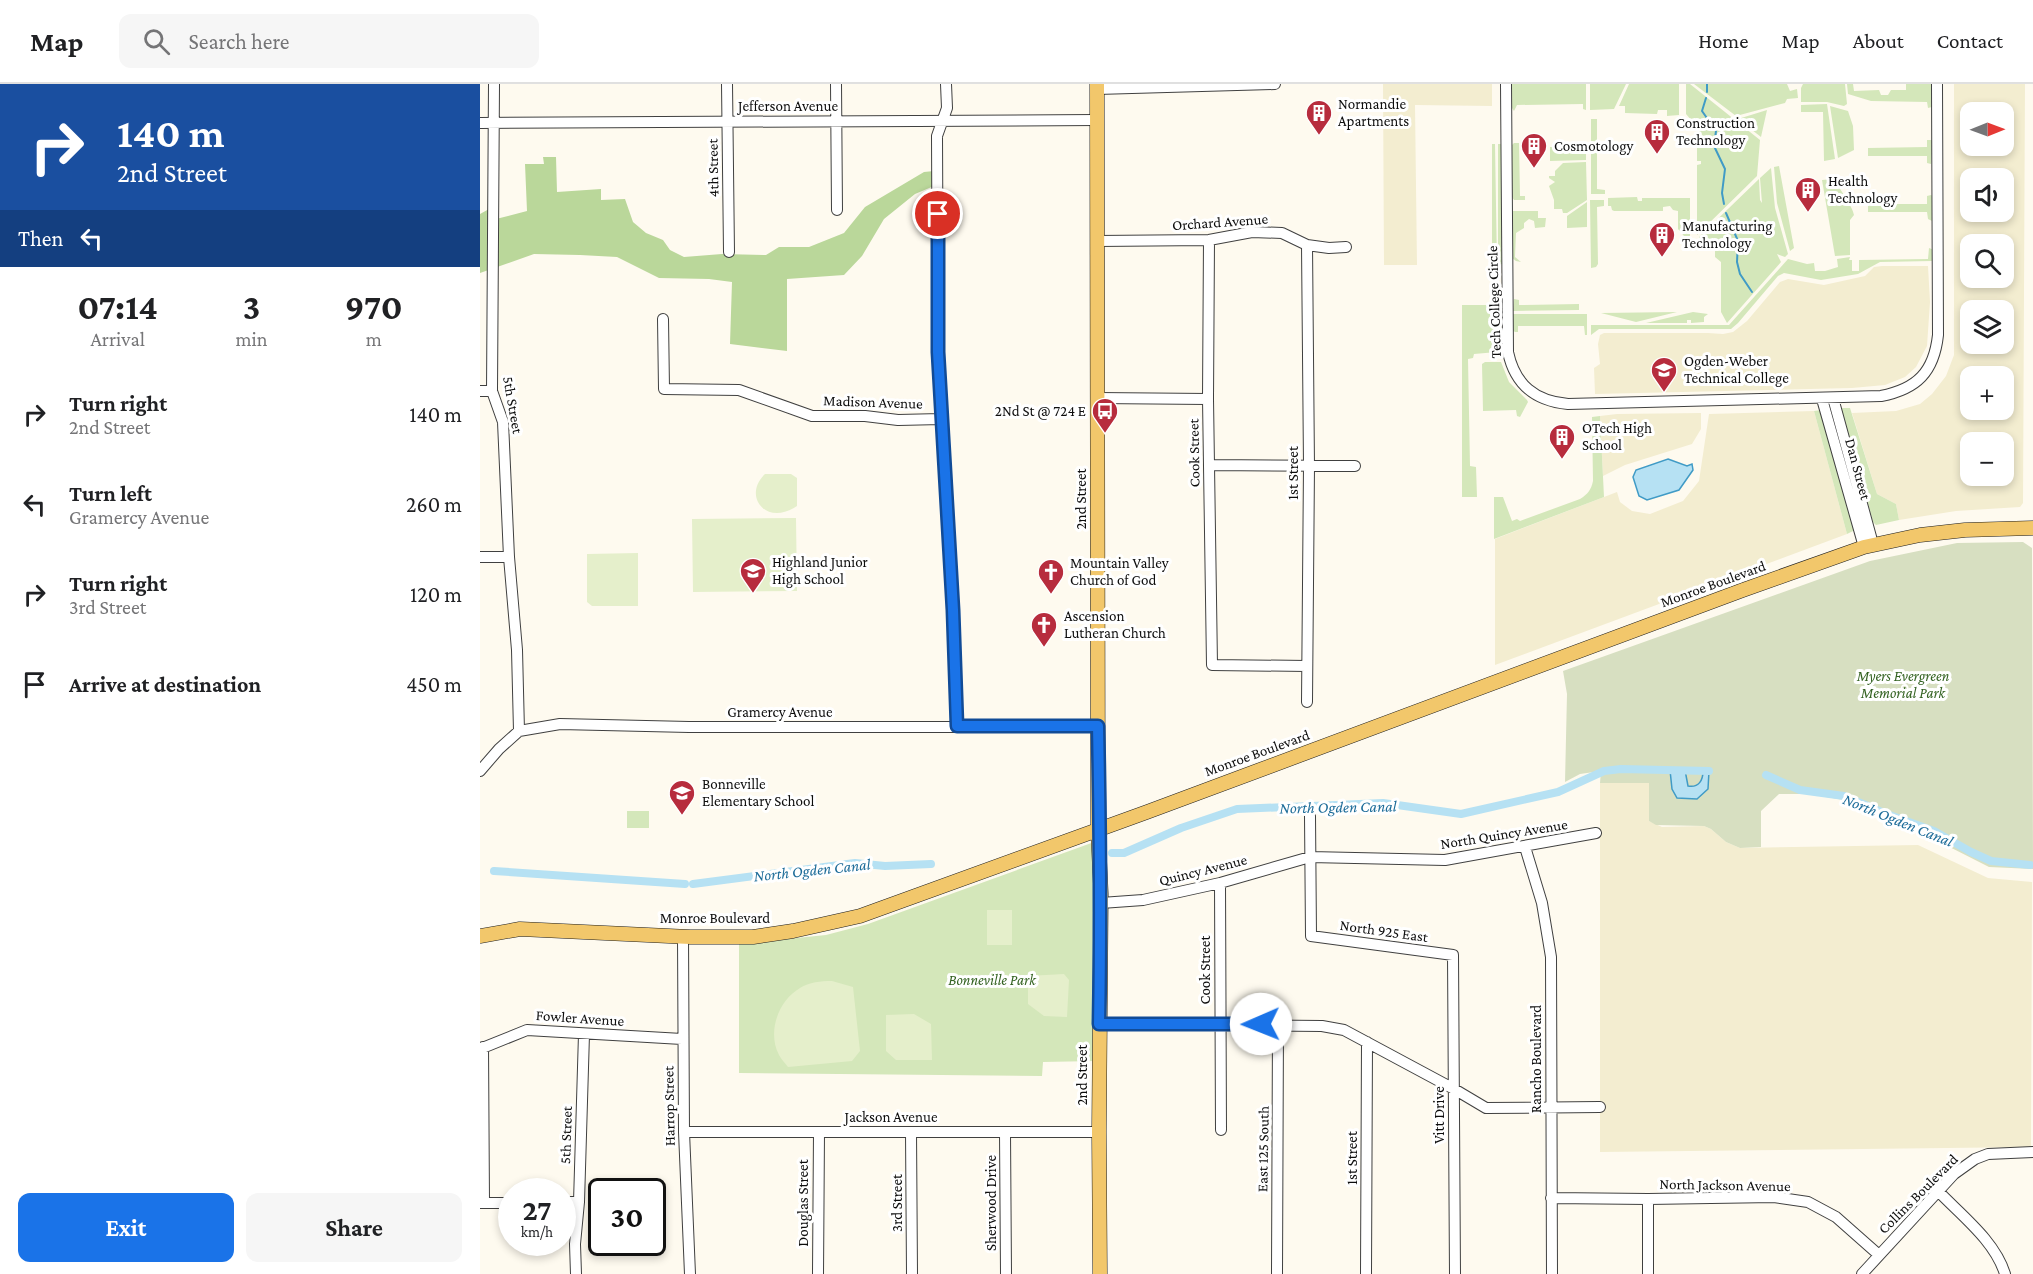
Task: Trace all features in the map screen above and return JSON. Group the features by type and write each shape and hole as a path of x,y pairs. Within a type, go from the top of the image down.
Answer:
{"main road":[{"name":"2nd Street","path":"1097,86 1098,830 1101,903 1100,1274"},
{"name":"Monroe Boulevard","path":"480,936 520,929 683,936 761,936 833,923 906,901 1743,590 1869,546 1920,534 2033,528"}],"street":[{"name":"5th Street","path":"494,84 492,391 503,422 509,557 517,650 519,731"},
{"name":"4th Street","path":"727,84 729,252"},
{"path":"836,84 837,210"},
{"path":"946,84 947,108 937,136 938,352 953,610 957,726"},
{"path":"1097,86 1275,84"},
{"name":"Tech College Circle","path":"1506,84 1508,352 1510,363 1519,380 1530,391 1541,398 1568,404 1881,396 1901,391 1920,379 1933,360 1939,322 1937,84"},
{"name":"Jefferson Avenue","path":"480,123 1097,120"},
{"name":"Orchard Avenue","path":"1097,241 1209,240 1252,232 1282,233 1307,245 1329,248 1346,247"},
{"name":"Cook Street","path":"1209,240 1208,399 1212,665 1307,666"},
{"name":"1st Street","path":"1307,245 1309,466 1307,702"},
{"name":"Madison Avenue","path":"663,319 664,389 740,390 812,416 865,416 898,420 941,419"},
{"path":"480,391 492,391"},
{"path":"1097,398 1208,399"},
{"name":"Dan Street","path":"1827,399 1869,546"},
{"path":"1210,465 1355,466"},
{"path":"480,557 509,557"},
{"name":"Gramercy Avenue","path":"519,731 560,724 687,727 1098,726"},
{"path":"480,771 519,731"},
{"path":"1310,816 1310,857"},
{"name":"North Quincy Avenue","path":"1310,857 1445,860 1596,833"},
{"name":"Rancho Boulevard","path":"1525,847 1542,903 1551,957 1552,1274"},
{"name":"Quincy Avenue","path":"1101,903 1143,900 1220,883 1310,857"},
{"name":"North 925 East","path":"1310,857 1311,936 1453,955"},
{"name":"Cook Street","path":"1220,883 1221,1130"},
{"name":"Harrop Street","path":"683,936 682,1039 690,1274"},
{"name":"Vitt Drive","path":"1453,955 1455,1274"},
{"path":"1099,1024 1322,1026 1344,1030 1486,1108 1600,1107"},
{"name":"East 125 South","path":"1277,1274 1278,1024"},
{"name":"Fowler Avenue","path":"481,1048 527,1030 682,1039"},
{"name":"5th Street","path":"576,1274 575,1244 579,1202 584,1034"},
{"name":"1st Street","path":"1366,1274 1367,1042"},
{"path":"481,1048 482,1203 498,1203"},
{"name":"Jackson Avenue","path":"684,1132 1099,1132"},
{"name":"Douglas Street","path":"818,1274 819,1132"},
{"name":"3rd Street","path":"912,1132 912,1274"},
{"name":"Sherwood Drive","path":"1005,1132 1006,1274"},
{"name":"Collins Boulevard","path":"1862,1274 1954,1174 1975,1159 1988,1154 2004,1152 2033,1152"},
{"path":"1938,1191 1989,1243 2001,1261 2005,1274"},
{"name":"North Jackson Avenue","path":"1551,1198 1774,1197 1809,1202 1836,1217 1880,1255"},
{"path":"1648,1199 1648,1274"}],"shaded area":[{"path":"1383,84 1492,84 1492,106 1415,105 1417,265 1384,265"},
{"path":"1954,84 2025,84 2023,503 2020,507 1956,511 1899,520 1896,504 1877,494 1852,413 1896,411 1920,404 1932,394 1946,376 1954,355"},
{"path":"1928,266 1930,302 1927,346 1916,367 1905,377 1885,385 1852,388 1595,394 1594,368 1600,364 1598,344 1600,335 1604,333 1723,334 1733,332 1747,321 1780,282 1788,279 1824,285 1865,276 1874,267"},
{"path":"1814,411 1847,534 1495,665 1495,539 1617,492 1620,502 1632,511 1650,514 1683,501 1699,481 1709,414"},
{"path":"1701,413 1701,429 1692,444 1625,465 1603,476 1600,416"},
{"path":"1600,783 1649,783 1649,821 1662,827 1704,826 1726,842 1740,848 1918,845 1988,878 2032,882 2031,1147 1600,1152"}],"green space":[{"path":"1512,84 1586,84 1586,110 1583,109 1583,104 1517,105 1514,111"},
{"path":"1590,84 1626,84 1614,109 1590,110"},
{"path":"1629,84 1679,84 1679,115 1667,116 1667,110 1658,110 1657,114 1625,113 1625,106 1619,106"},
{"path":"1686,84 1690,84 1760,140 1757,176 1697,235 1697,165 1701,164 1701,161 1697,161 1697,127 1686,114"},
{"path":"1694,84 1787,84 1790,91 1797,89 1798,98 1787,99 1785,103 1736,116"},
{"path":"1803,84 1845,84 1847,104 1844,106 1827,102 1801,102"},
{"path":"1847,84 1853,84 1854,91 1879,90 1881,95 1888,95 1891,90 1906,90 1906,84 1934,84 1932,107 1928,108 1927,102 1871,101 1848,94"},
{"path":"1827,104 1835,159 1824,161 1823,112 1801,112 1801,105"},
{"path":"1830,106 1848,111 1853,126 1854,150 1838,158"},
{"path":"1767,110 1761,137 1738,119"},
{"path":"1591,119 1597,119 1597,189 1605,190 1605,194 1591,194"},
{"path":"1927,140 1933,142 1931,164 1927,163 1927,156 1868,156 1868,148 1927,147"},
{"path":"1519,143 1520,196 1525,196 1525,200 1514,200 1512,197 1512,145"},
{"path":"1492,144 1495,144 1497,265 1492,264"},
{"path":"1498,144 1501,144 1502,264 1498,265"},
{"path":"1550,147 1577,147 1577,151 1586,151 1586,160 1550,161"},
{"path":"543,157 556,157 557,192 601,189 601,200 625,199 633,222 646,233 663,240 670,250 684,257 722,254 766,255 779,247 809,247 844,233 865,207 924,172 934,171 934,186 915,194 884,219 862,256 844,275 787,279 787,351 730,344 732,282 659,278 617,257 580,255 534,254 480,273 480,214 489,209 496,219 527,211 525,164 544,164"},
{"path":"1586,162 1587,200 1567,213 1563,213 1562,209 1554,209 1554,200 1549,186 1555,182 1549,176 1555,176 1555,171 1563,163"},
{"path":"1779,166 1794,248 1790,251 1777,203 1774,167"},
{"path":"1771,168 1775,208 1788,254 1785,257 1777,254 1781,262 1727,323 1721,312 1721,262 1715,257 1715,245 1704,245 1699,241 1699,237 1759,179 1762,203 1760,178"},
{"path":"1834,179 1849,202 1854,215 1850,220 1850,255 1835,256 1822,180"},
{"path":"1927,196 1933,196 1932,221 1928,219 1927,212 1868,212 1868,204 1927,204"},
{"path":"1637,197 1638,201 1642,201 1642,198 1690,198 1690,243 1678,229 1678,211 1673,210 1670,206 1663,207 1663,211 1614,211 1611,206 1608,206 1608,198"},
{"path":"1590,200 1604,200 1604,206 1597,207 1598,264 1591,268"},
{"path":"1587,202 1587,227 1567,228 1567,216"},
{"path":"1513,211 1538,211 1538,218 1546,218 1545,227 1535,228 1534,221 1529,219 1524,223 1524,228 1516,233 1515,257 1521,262 1512,258"},
{"path":"1929,248 1934,250 1932,261 1880,262 1858,274 1821,280 1784,273 1778,276 1731,329 1599,329 1591,335 1591,325 1729,325 1788,259 1807,264 1814,263 1815,271 1825,271 1838,267 1837,259 1850,257 1852,271 1859,271 1859,260 1928,259"},
{"path":"1496,296 1497,352 1474,354 1473,358 1468,359 1470,466 1476,467 1477,497 1462,497 1462,305 1492,305 1492,297"},
{"path":"1514,299 1519,300 1519,305 1579,304 1579,310 1513,311"},
{"path":"1677,312 1636,322 1601,313"},
{"path":"1693,312 1708,314 1704,317 1704,322 1691,323 1691,320 1687,320 1687,323 1646,323"},
{"path":"1513,314 1587,314 1587,335 1585,335 1584,326 1518,326 1518,332 1515,332 1512,330"},
{"path":"1501,362 1509,382 1527,400 1520,417 1517,416 1516,410 1483,411 1482,364"},
{"path":"1841,408 1850,408 1877,494 1896,504 1899,520 1876,525 1873,522"},
{"path":"1821,410 1855,530 1847,534 1814,411"},
{"path":"1600,416 1604,497 1494,539 1494,497 1503,497 1512,521 1517,519 1520,521 1580,499 1587,493 1593,481 1592,417"},
{"path":"765,474 791,474 797,478 797,506 786,512 776,513 767,511 761,506 756,491 758,483"},
{"path":"796,518 797,591 693,592 692,519"},
{"name":"Myers Evergreen Memorial Park","path":"2023,542 2032,548 2033,869 1989,867 1924,834 1850,801 1808,794 1779,794 1761,811 1761,847 1740,848 1726,842 1704,826 1656,825 1649,821 1649,783 1600,783 1601,771 1580,774 1565,782 1567,694 1563,671 1870,561 1957,543"},
{"path":"638,553 638,606 592,606 587,602 587,554"},
{"path":"627,811 649,811 649,828 627,828"},
{"name":"Bonneville Park","path":"1097,841 1096,1061 1043,1062 1042,1076 739,1073 739,944 826,935 868,924"},
{"path":"987,910 1012,910 1012,945 987,945"},
{"path":"1064,974 1069,980 1067,1017 1044,1016 1028,1004 1028,976"},
{"path":"832,981 853,987 860,1051 852,1061 788,1067 779,1055 774,1037 781,1009 792,994 804,986 815,982"},
{"path":"914,1014 931,1024 932,1060 896,1060 886,1051 886,1015"}],"water":[{"path":"1668,459 1687,466 1692,464 1693,470 1679,490 1647,500 1639,496 1633,477 1636,470"},
{"path":"1670,770 1685,770 1688,786 1700,783 1703,771 1709,771 1708,789 1697,799 1677,798 1672,789"}],"waterway":[{"path":"1707,84 1707,92"},
{"path":"1706,98 1702,111 1716,131 1714,146 1725,169 1722,193 1724,204"},
{"path":"1726,213 1738,241 1737,262 1740,274 1752,292"},
{"name":"North Ogden Canal","path":"1112,853 1124,853 1181,828 1237,809 1383,803 1461,814 1558,792 1604,771 1621,769 1709,771"},
{"name":"North Ogden Canal","path":"1766,775 1800,790 1844,796 1934,831 1991,861 2030,865"},
{"name":"North Ogden Canal","path":"693,884 855,863 885,866 931,864"},
{"name":"North Ogden Canal","path":"494,871 685,884"}],"place":[{"name":"Normandie Apartments","path":"1319,136"},
{"name":"Construction Technology","path":"1657,155"},
{"name":"Cosmotology","path":"1534,169"},
{"name":"Health Technology","path":"1808,213"},
{"name":"Manufacturing Technology","path":"1662,258"},
{"name":"Ogden-Weber Technical College","path":"1664,393"},
{"name":"2Nd St @ 724 E","path":"1105,434"},
{"name":"OTech High School","path":"1562,460"},
{"name":"Highland Junior High School","path":"753,594"},
{"name":"Mountain Valley Church of God","path":"1051,595"},
{"name":"Ascension Lutheran Church","path":"1044,648"},
{"name":"Bonneville Elementary School","path":"682,816"}],"route":[{"path":"938,214 938,352 953,610 957,726 1098,726 1098,830 1101,894 1099,1024 1261,1024"}]}
